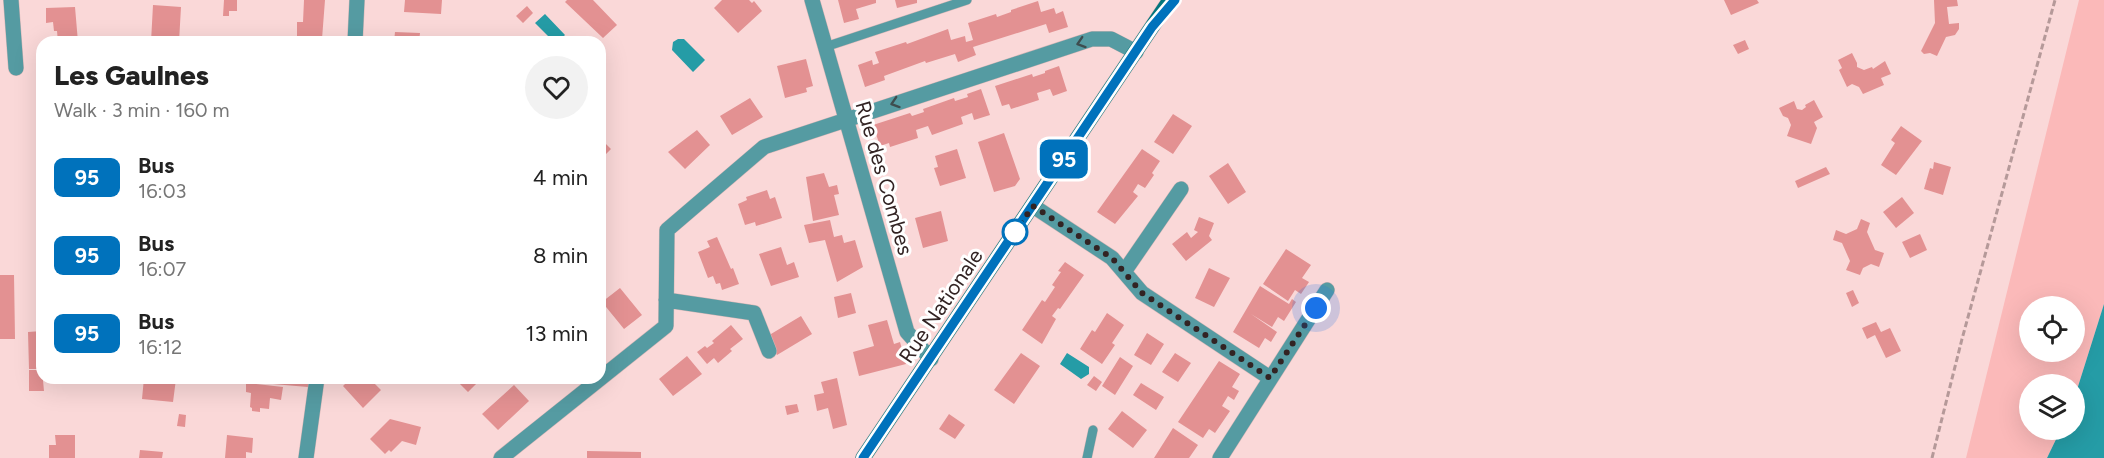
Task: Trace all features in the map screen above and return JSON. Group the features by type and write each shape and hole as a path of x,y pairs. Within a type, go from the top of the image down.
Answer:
{"main road":[{"name":"Rue Nationale","path":"863,458 1170,0"},
{"name":"Rue Nationale","path":"1152,27 1175,0"}],"street":[{"path":"11,0 16,68"},
{"path":"354,36 357,0"},
{"name":"Rue des Combes","path":"812,0 907,332 931,359"},
{"path":"606,374 666,326 668,230 764,147 1092,39 1111,39 1136,52"},
{"path":"1124,272 1181,189"},
{"path":"1033,206 1112,258 1142,293 1270,378"},
{"path":"1220,458 1327,290"},
{"path":"666,300 754,314 769,351"},
{"path":"306,458 316,384"},
{"path":"501,458 594,384"}],"lane":[{"path":"825,47 967,0"},
{"path":"1087,458 1093,430"}],"path":[{"path":"1932,458 2055,0"}],"shaded area":[{"path":"2079,0 2104,0 2104,304 2082,374 2019,374 2019,440 2056,440 2047,458 1966,458"}],"water":[{"path":"545,14 565,35 548,36 535,23"},
{"path":"684,39 705,60 693,72 672,50 673,42"},
{"path":"2104,304 2104,458 2047,458 2056,440 2085,440 2085,374 2082,374"},
{"path":"1067,353 1089,367 1089,374 1081,379 1060,364"}],"building":[{"path":"224,0 237,0 237,11 229,11 229,16 223,16"},
{"path":"304,0 325,0 322,36 297,36 297,22 303,22"},
{"path":"405,0 442,0 441,14 404,12"},
{"path":"567,0 593,0 617,25 605,36 601,36 565,2"},
{"path":"722,0 749,0 752,3 754,1 762,11 738,33 714,8"},
{"path":"838,0 876,0 876,3 856,9 859,19 844,23"},
{"path":"895,0 917,0 917,3 897,8"},
{"path":"1724,0 1757,0 1759,3 1731,15"},
{"path":"1934,0 1957,0 1958,6 1947,7 1949,24 1959,23 1959,29 1955,35 1946,37 1937,56 1930,53 1924,54 1921,51 1935,23"},
{"path":"1038,1 1041,12 1054,8 1056,14 1063,11 1068,27 1049,33 1046,24 973,47 976,55 958,62 955,54 926,63 925,61 884,76 885,80 865,87 858,65 872,60 873,65 879,63 875,52 906,42 907,44 948,29 951,40 965,36 966,42 973,40 968,23 996,14 997,17"},
{"path":"153,5 181,7 179,36 151,36"},
{"path":"527,6 533,13 523,23 516,16"},
{"path":"75,7 77,36 57,36 53,22 46,23 46,8"},
{"path":"395,32 420,33 420,36 395,36"},
{"path":"1745,40 1749,49 1738,54 1733,45"},
{"path":"1852,53 1857,67 1864,70 1872,67 1873,69 1885,61 1891,74 1881,78 1884,85 1863,94 1859,87 1852,84 1847,87 1839,70 1842,68 1838,60"},
{"path":"806,59 813,86 806,88 807,92 785,98 777,66"},
{"path":"1059,66 1067,91 1053,96 1050,89 1037,93 1039,100 1011,109 1009,104 1002,106 995,86 1032,74 1033,77"},
{"path":"981,89 990,115 974,120 972,113 961,117 963,124 932,135 928,126 916,130 918,138 890,147 889,143 880,146 873,125 910,113 912,116 924,112 923,109 954,98 955,101 968,97 967,94"},
{"path":"750,98 763,117 732,135 720,116"},
{"path":"1814,100 1823,117 1814,122 1817,128 1811,144 1787,136 1791,125 1779,108 1794,101 1797,109 1802,110 1806,107 1805,105"},
{"path":"1173,114 1192,126 1173,154 1154,142"},
{"path":"1901,126 1922,141 1896,175 1881,165 1895,143 1891,140"},
{"path":"697,130 710,145 685,169 668,152"},
{"path":"1004,133 1020,179 1015,186 994,192 978,142"},
{"path":"606,144 611,149 606,154"},
{"path":"957,149 966,178 940,186 934,168 938,167 935,156"},
{"path":"1142,149 1160,161 1145,188 1138,184 1133,192 1138,196 1115,224 1097,212"},
{"path":"1934,162 1951,167 1943,195 1924,189"},
{"path":"1228,163 1246,192 1228,204 1209,176"},
{"path":"1826,167 1830,174 1798,188 1795,181"},
{"path":"824,173 829,187 837,185 839,194 834,195 839,215 813,221 806,177"},
{"path":"767,190 770,199 775,197 782,218 756,226 755,222 745,225 738,204 747,200 746,197"},
{"path":"1902,197 1914,213 1896,228 1883,212"},
{"path":"941,211 948,241 923,248 915,218"},
{"path":"1199,217 1214,223 1209,236 1212,240 1186,261 1172,244 1187,232 1191,238 1198,232 1194,230"},
{"path":"1861,219 1870,223 1867,232 1875,250 1884,253 1879,267 1871,264 1863,268 1860,275 1846,270 1850,261 1842,243 1833,240 1836,230 1846,234 1857,229"},
{"path":"830,220 834,237 842,235 844,243 855,240 863,267 837,282 825,240 809,243 804,225"},
{"path":"1920,234 1927,250 1910,258 1902,242"},
{"path":"717,237 739,284 722,290 720,283 716,284 713,276 708,278 698,252 710,247 707,241"},
{"path":"781,247 787,265 794,262 799,277 771,286 759,254"},
{"path":"1286,249 1311,265 1302,278 1309,282 1301,294 1295,290 1288,301 1263,284"},
{"path":"1065,262 1084,275 1060,309 1058,308 1052,316 1056,319 1042,344 1022,330 1042,300 1045,302 1055,287 1052,285"},
{"path":"1209,268 1230,278 1214,307 1195,298"},
{"path":"0,275 14,275 15,339 0,339"},
{"path":"1260,286 1289,304 1292,299 1296,302 1284,321 1278,317 1272,327 1251,314 1277,332 1271,342 1265,338 1259,348 1233,332"},
{"path":"620,288 642,315 624,329 606,307 606,299"},
{"path":"1853,290 1859,303 1852,307 1846,293"},
{"path":"851,293 856,313 838,318 834,297"},
{"path":"1107,313 1124,325 1112,343 1115,345 1102,364 1080,349 1092,330 1095,332"},
{"path":"801,316 812,334 777,355 766,337"},
{"path":"887,320 894,344 900,342 906,364 859,376 853,352 874,346 868,325"},
{"path":"1876,322 1881,332 1890,328 1901,351 1886,358 1875,335 1867,339 1862,328"},
{"path":"731,325 743,339 718,363 714,358 707,364 697,352 714,343 712,341"},
{"path":"36,331 36,369 29,369 28,332"},
{"path":"1147,333 1164,344 1151,365 1134,355"},
{"path":"1021,353 1040,366 1014,404 994,390"},
{"path":"1175,353 1191,363 1178,382 1162,372"},
{"path":"687,356 702,374 673,396 659,379"},
{"path":"1120,357 1133,366 1115,395 1102,386"},
{"path":"1219,361 1240,374 1232,387 1239,391 1234,400 1228,396 1222,406 1230,411 1215,433 1209,429 1203,438 1178,422"},
{"path":"29,370 36,370 36,384 43,384 44,391 29,391"},
{"path":"1094,376 1102,382 1096,391 1087,385"},
{"path":"837,378 847,425 833,429 828,408 817,411 814,395 824,393 821,382"},
{"path":"1141,383 1164,397 1156,410 1133,395"},
{"path":"143,384 175,384 173,402 142,399"},
{"path":"246,384 283,387 281,400 270,398 269,409 260,408 260,412 252,411 251,393 246,392"},
{"path":"273,384 308,384 308,387"},
{"path":"345,384 375,384 381,390 363,408 343,386"},
{"path":"460,384 476,384 468,392"},
{"path":"514,385 529,401 498,430 482,414"},
{"path":"797,404 799,412 787,415 785,406"},
{"path":"1122,411 1147,430 1133,448 1108,429"},
{"path":"179,414 186,415 185,427 177,426"},
{"path":"949,414 965,425 955,439 939,429"},
{"path":"390,419 421,427 416,445 402,441 391,452 389,450 385,454 370,439"},
{"path":"1173,428 1198,445 1189,458 1154,458"},
{"path":"55,435 75,435 75,458 49,458 49,445 56,445"},
{"path":"227,435 253,438 252,453 246,452 246,458 225,458"},
{"path":"140,450 163,452 162,458 139,458"},
{"path":"587,451 641,452 641,458 587,458"}],"bus line":[{"name":"95","path":"863,458 962,314 1152,27 1175,0"}],"route":[{"path":"1015,232 1033,206 1112,258 1142,293 1270,378 1316,308"}]}
